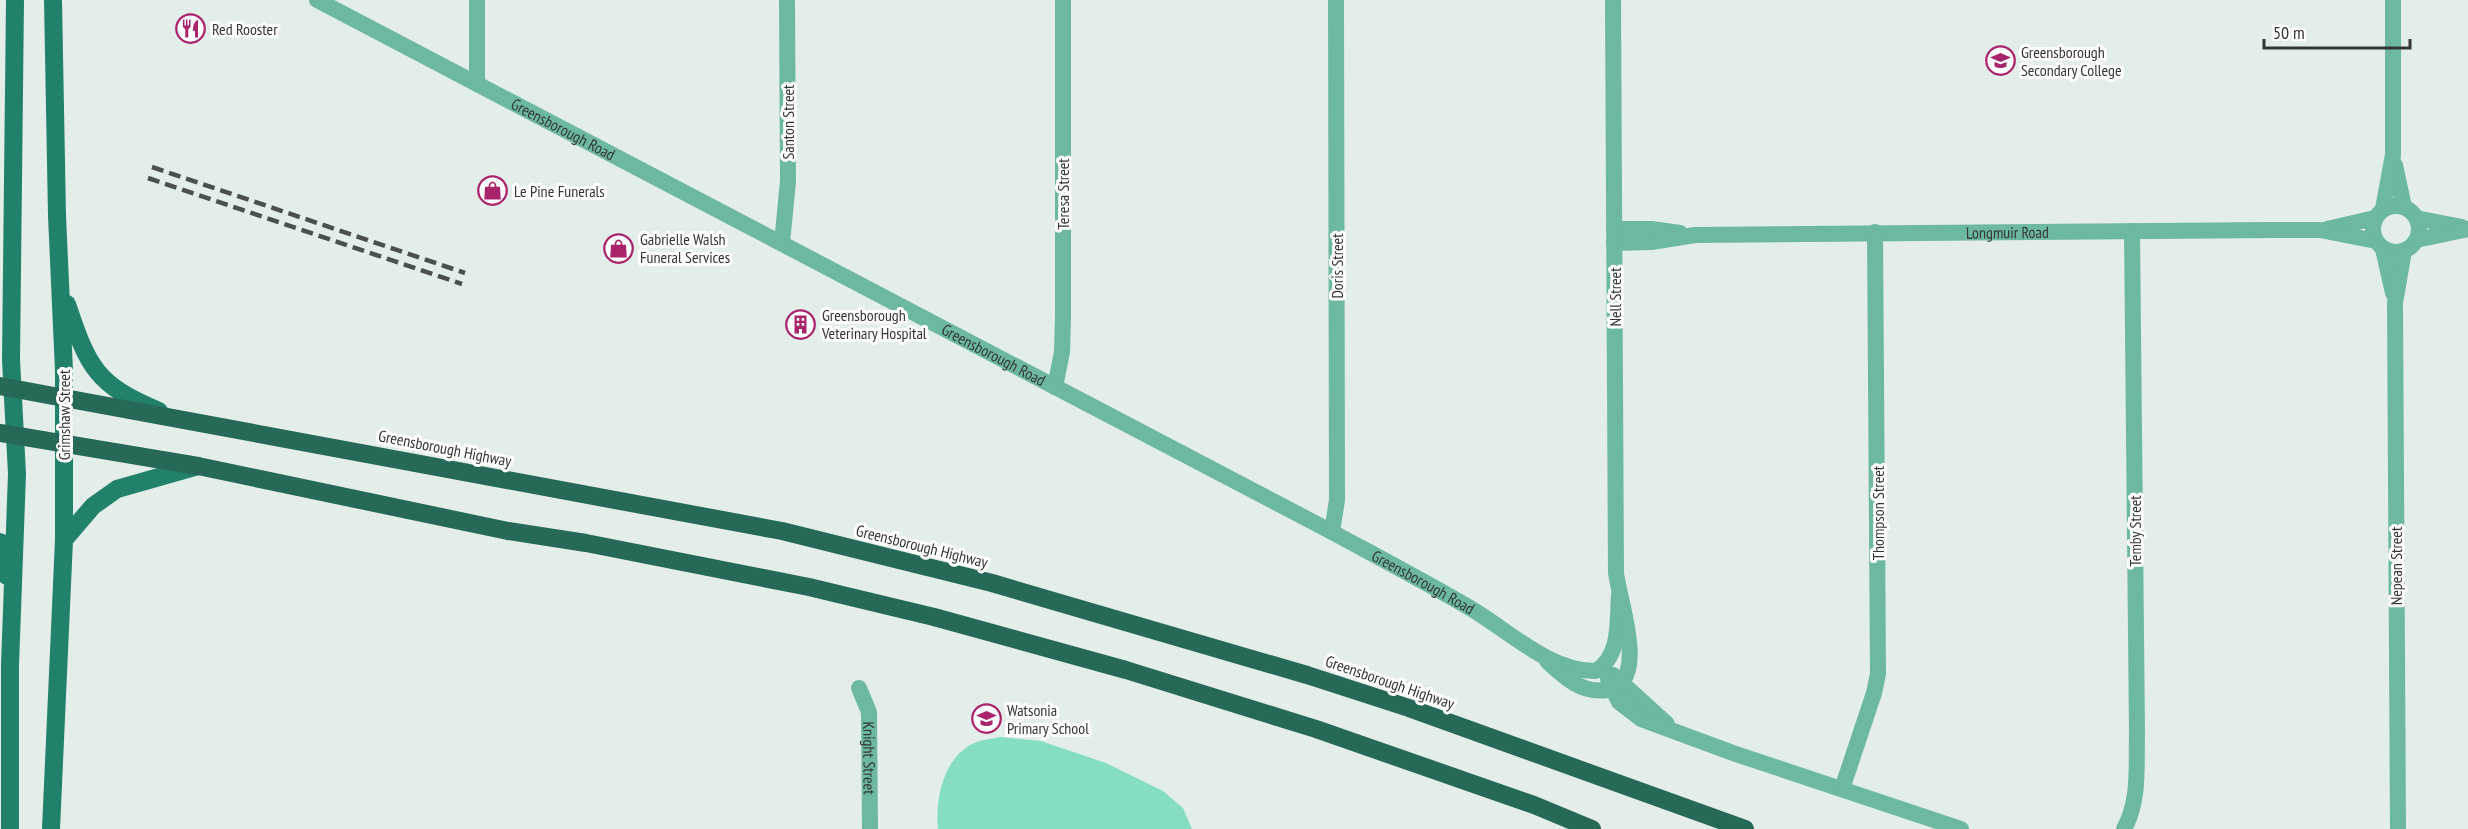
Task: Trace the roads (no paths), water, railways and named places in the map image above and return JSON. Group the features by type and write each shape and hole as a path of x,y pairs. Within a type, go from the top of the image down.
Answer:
{"highway":[{"name":"Greensborough Highway","path":"7,388 782,531 992,583 1113,616 1330,682 1745,829"},
{"path":"8,434 198,466 498,529 586,543 809,587 934,617 1126,670 1316,729 1534,806 1592,829"}],"main road":[{"path":"10,829 17,474 8,434 7,388 12,273 15,0"},
{"name":"Grimshaw Street","path":"51,829 64,540 64,398 53,0"},
{"path":"0,301 12,273"},
{"path":"59,280 80,341 95,368 113,389 129,399 173,417"},
{"path":"64,540 105,495 117,489 198,466"},
{"path":"0,542 13,604"}],"street":[{"name":"Greensborough Road","path":"317,0 1332,532 1472,609 1538,652 1575,685 1600,691 1616,686"},
{"path":"477,0 477,84"},
{"name":"Santon Street","path":"782,243 788,181 787,0"},
{"name":"Teresa Street","path":"1055,387 1062,352 1063,318 1063,0"},
{"name":"Doris Street","path":"1332,532 1337,500 1336,0"},
{"name":"Nell Street","path":"1604,666 1614,649 1619,595 1613,0"},
{"path":"2393,0 2393,155 2373,234 2380,245 2390,252 2468,229"},
{"path":"2393,155 2410,212 2419,233 2410,245"},
{"path":"2379,213 2397,205 2410,212 2468,229"},
{"name":"Longmuir Road","path":"2320,230 2379,213"},
{"name":"Longmuir Road","path":"1614,236 1652,229 1695,235 2320,230 2380,245"},
{"name":"Temby Street","path":"2124,829 2133,810 2136,791 2137,745 2133,231"},
{"name":"Thompson Street","path":"1842,789 1874,693 1878,674 1875,232"},
{"name":"Nepean Street","path":"2380,245 2395,303 2398,829"},
{"name":"Nepean Street","path":"2395,303 2410,245"},
{"name":"Nell Street","path":"1616,686 1630,668 1631,653 1629,634 1619,595"},
{"name":"Greensborough Road","path":"1538,652 1585,671 1596,671 1604,666"},
{"path":"1604,666 1616,686 1671,728 1733,753 1961,829"},
{"name":"Knight Street","path":"859,688 869,712 870,829"}],"railway":[{"path":"152,167 465,273"},
{"path":"148,178 462,284"}],"place":[{"name":"Red Rooster","path":"191,29"},
{"name":"Greensborough Secondary College","path":"2000,61"},
{"name":"Le Pine Funerals","path":"493,191"},
{"name":"Gabrielle Walsh Funeral Services","path":"619,248"},
{"name":"Greensborough Veterinary Hospital","path":"801,324"},
{"name":"Watsonia Primary School","path":"986,719"}]}
